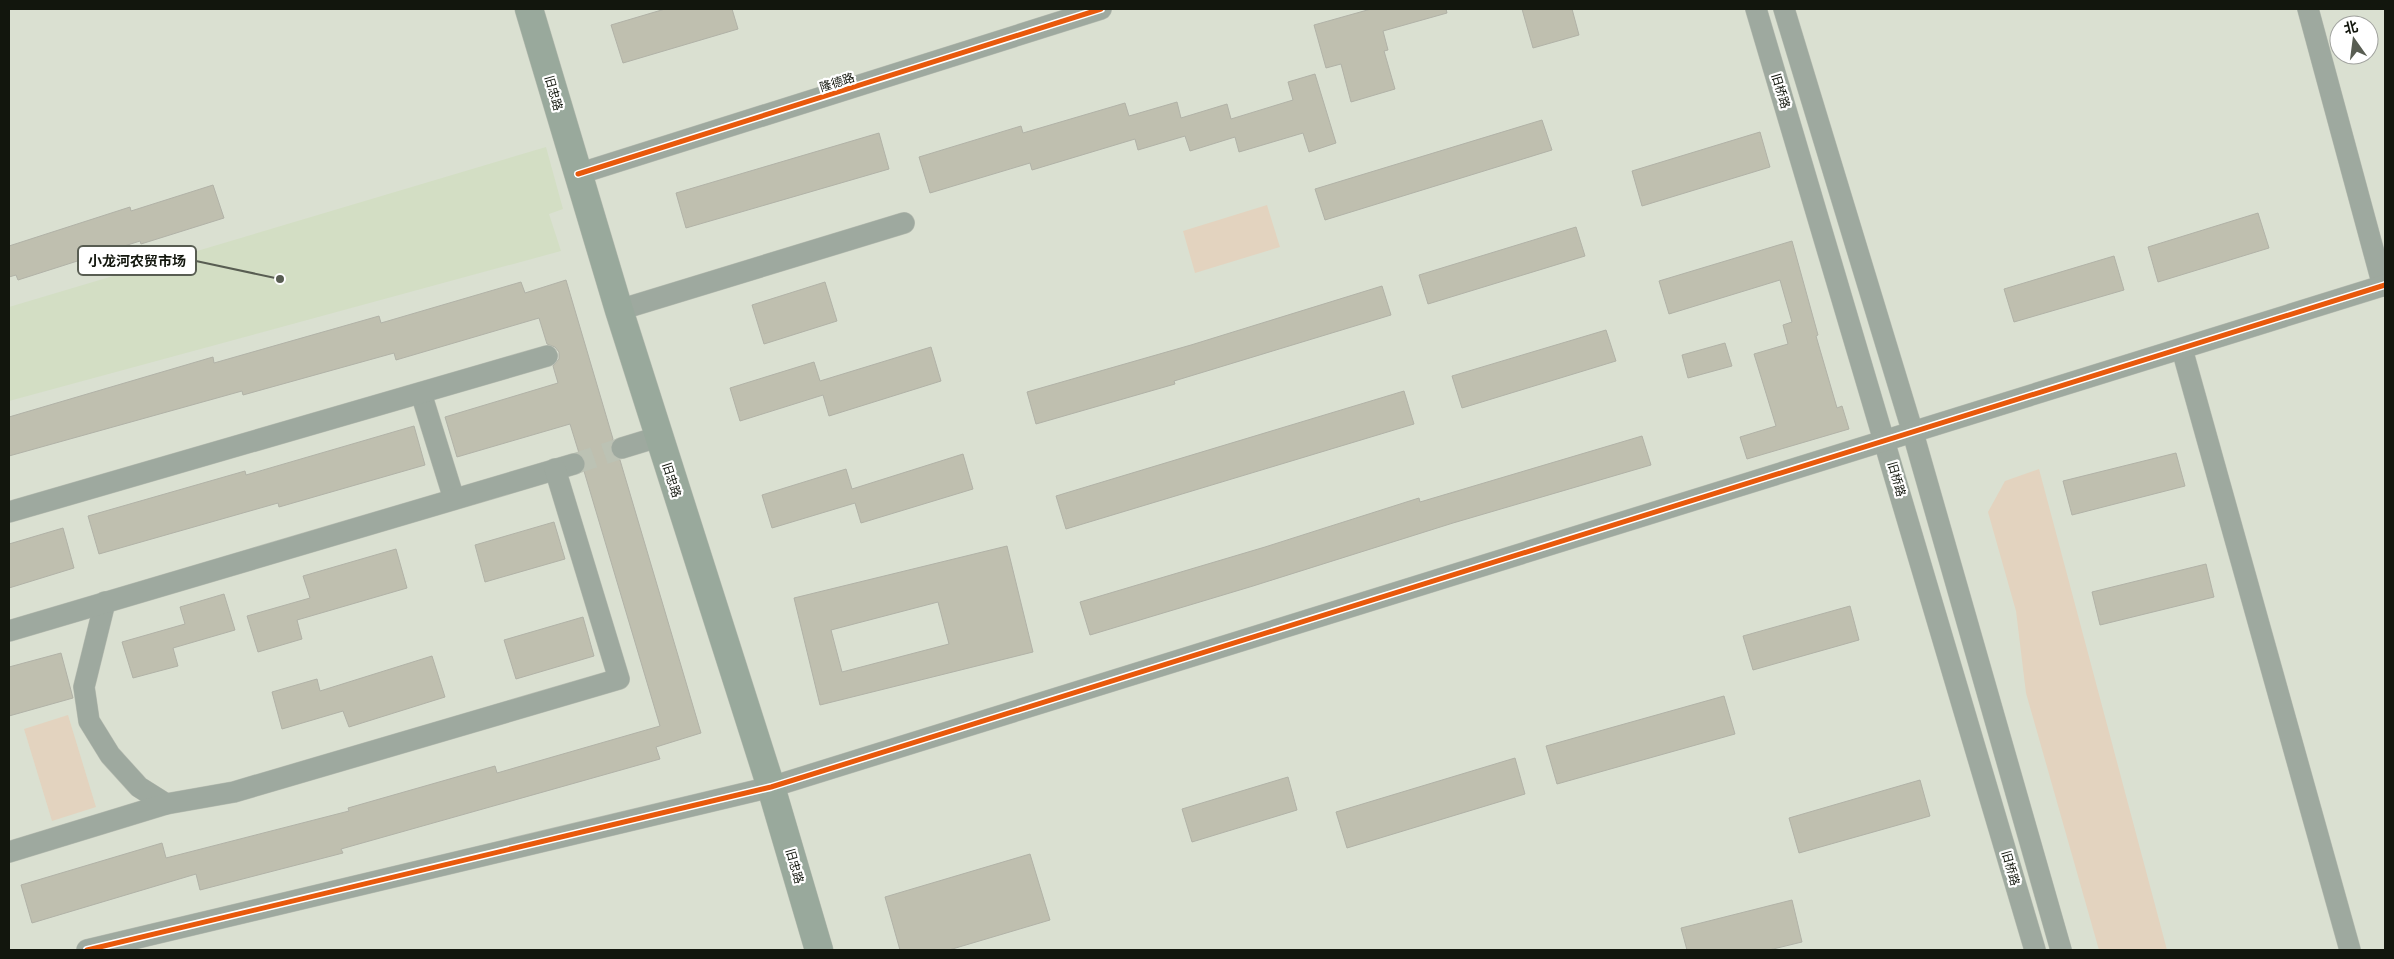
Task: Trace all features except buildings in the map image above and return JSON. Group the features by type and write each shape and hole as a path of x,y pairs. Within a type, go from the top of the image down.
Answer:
{"main road":[{"name":"旧忠路","path":"529,9 618,310 771,787 819,950"}],"street":[{"name":"隆德路","path":"578,174 1102,9"},
{"name":"旧桥路","path":"1756,9 1886,441 2035,950"},
{"name":"旧桥路","path":"1784,9 1913,433 2060,950"},
{"path":"87,950 771,787 2384,285 2308,9"},
{"path":"618,310 904,222"},
{"path":"2182,348 2350,950"},
{"path":"9,512 547,356"},
{"path":"421,392 454,499"},
{"path":"622,448 658,438"},
{"path":"9,631 564,467 619,679 234,792 166,804 9,852"},
{"path":"104,602 84,687 89,721 110,755 139,787 166,804"}],"shaded area":[{"path":"546,147 563,209 549,214 561,251 9,401 9,307"},
{"path":"1267,205 1280,247 1195,273 1183,231"},
{"path":"2039,469 2167,950 2099,950 2026,693 2016,611 1988,512 2005,481"},
{"path":"68,715 96,807 52,821 24,729"}],"tunnel":[{"path":"574,464 622,448"}],"cycle path":[{"path":"578,174 1101,9"},
{"path":"87,950 771,787 2385,285"}],"place":[{"name":"小龙河农贸市场","path":"280,279"}]}
